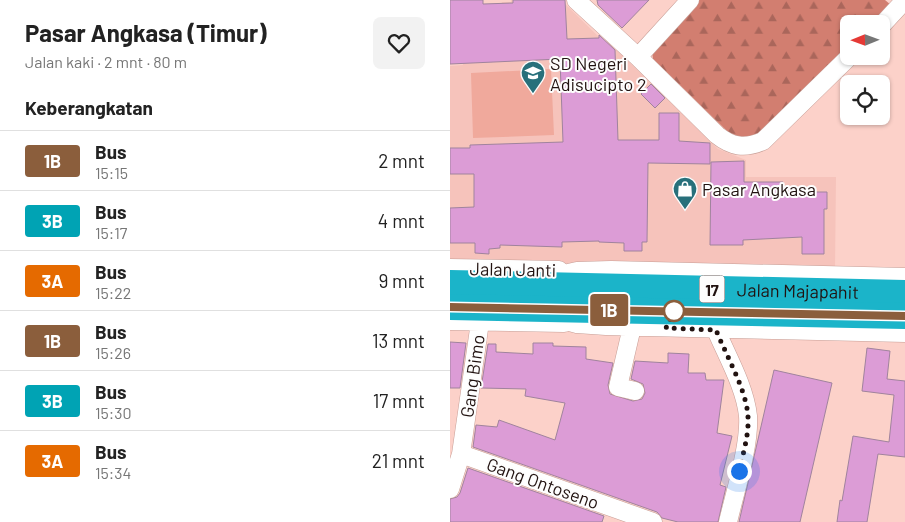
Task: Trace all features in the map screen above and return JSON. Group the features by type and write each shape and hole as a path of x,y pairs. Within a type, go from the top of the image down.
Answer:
{"highway":[{"name":"Jalan Majapahit","path":"450,283 519,296 905,316"},
{"name":"Jalan Majapahit","path":"450,306 519,296 777,283 905,293"}],"street":[{"path":"576,0 638,57 717,135 725,141 739,146 752,146 762,141 841,65"},
{"path":"638,57 690,0"},
{"path":"890,17 905,0"},
{"path":"890,24 905,21"},
{"name":"Jalan Janti","path":"450,268 576,271"},
{"path":"519,296 576,271 777,283 905,277"},
{"path":"519,296 578,324"},
{"path":"450,321 716,330 905,333"},
{"name":"Gang Bimo","path":"450,489 462,454 457,425 480,322"},
{"path":"632,327 618,387 635,391"},
{"path":"716,330 745,401 748,417 747,437 728,522"},
{"name":"Gang Ontoseno","path":"462,454 653,522"}],"shaded area":[{"path":"511,0 561,0 599,37 615,48 718,149 746,160 746,177 836,177 835,270 450,261 450,66 463,65 461,6 501,5 502,2 511,2"},
{"path":"551,69 554,135 473,138 471,73"}],"green space":[{"path":"697,0 885,0 891,5 881,15 840,15 840,56 761,133 746,139 730,134 653,59 652,51"}],"building":[{"path":"450,0 483,0 483,4 513,3 513,0 565,0 567,39 599,38 599,35 615,50 618,140 659,140 659,113 679,113 679,141 710,143 710,164 648,163 647,242 642,242 642,251 624,251 624,243 599,241 562,242 562,247 500,245 500,248 489,249 489,254 475,253 475,243 450,243 450,208 474,207 474,174 450,174 450,148 470,148 470,145 563,142 560,59 450,64"},
{"path":"597,0 649,0 622,28 598,5"},
{"path":"651,84 665,98 655,108 641,94"},
{"path":"744,161 744,182 783,182 783,192 827,192 827,209 824,209 824,254 802,254 802,237 743,240 743,245 710,245 711,162"},
{"path":"450,342 466,343 460,388 450,388"},
{"path":"533,343 553,343 553,346 586,347 586,359 613,363 608,385 610,394 633,401 642,399 645,393 643,384 631,379 635,361 668,363 668,353 689,354 688,373 705,373 706,380 724,380 717,433 732,436 720,485 726,487 718,522 678,522 662,518 657,512 473,447 476,425 497,427 499,420 555,440 565,403 525,396 526,389 481,388 488,344 496,344 496,352 533,354"},
{"path":"867,348 890,351 887,379 905,381 905,457 878,454 867,522 837,522 853,436 889,442 894,395 862,391"},
{"path":"774,370 832,383 800,522 739,522"},
{"path":"468,468 604,516 602,522 450,522 450,499 457,497 460,493"}],"bus line":[{"name":"1B","path":"450,307 905,316"}],"place":[{"name":"SD Negeri Adisucipto 2","path":"533,94"},
{"name":"Pasar Angkasa","path":"685,210"}],"route":[{"path":"674,311 666,328 716,330 745,401 748,417 747,437 739,471"}]}
